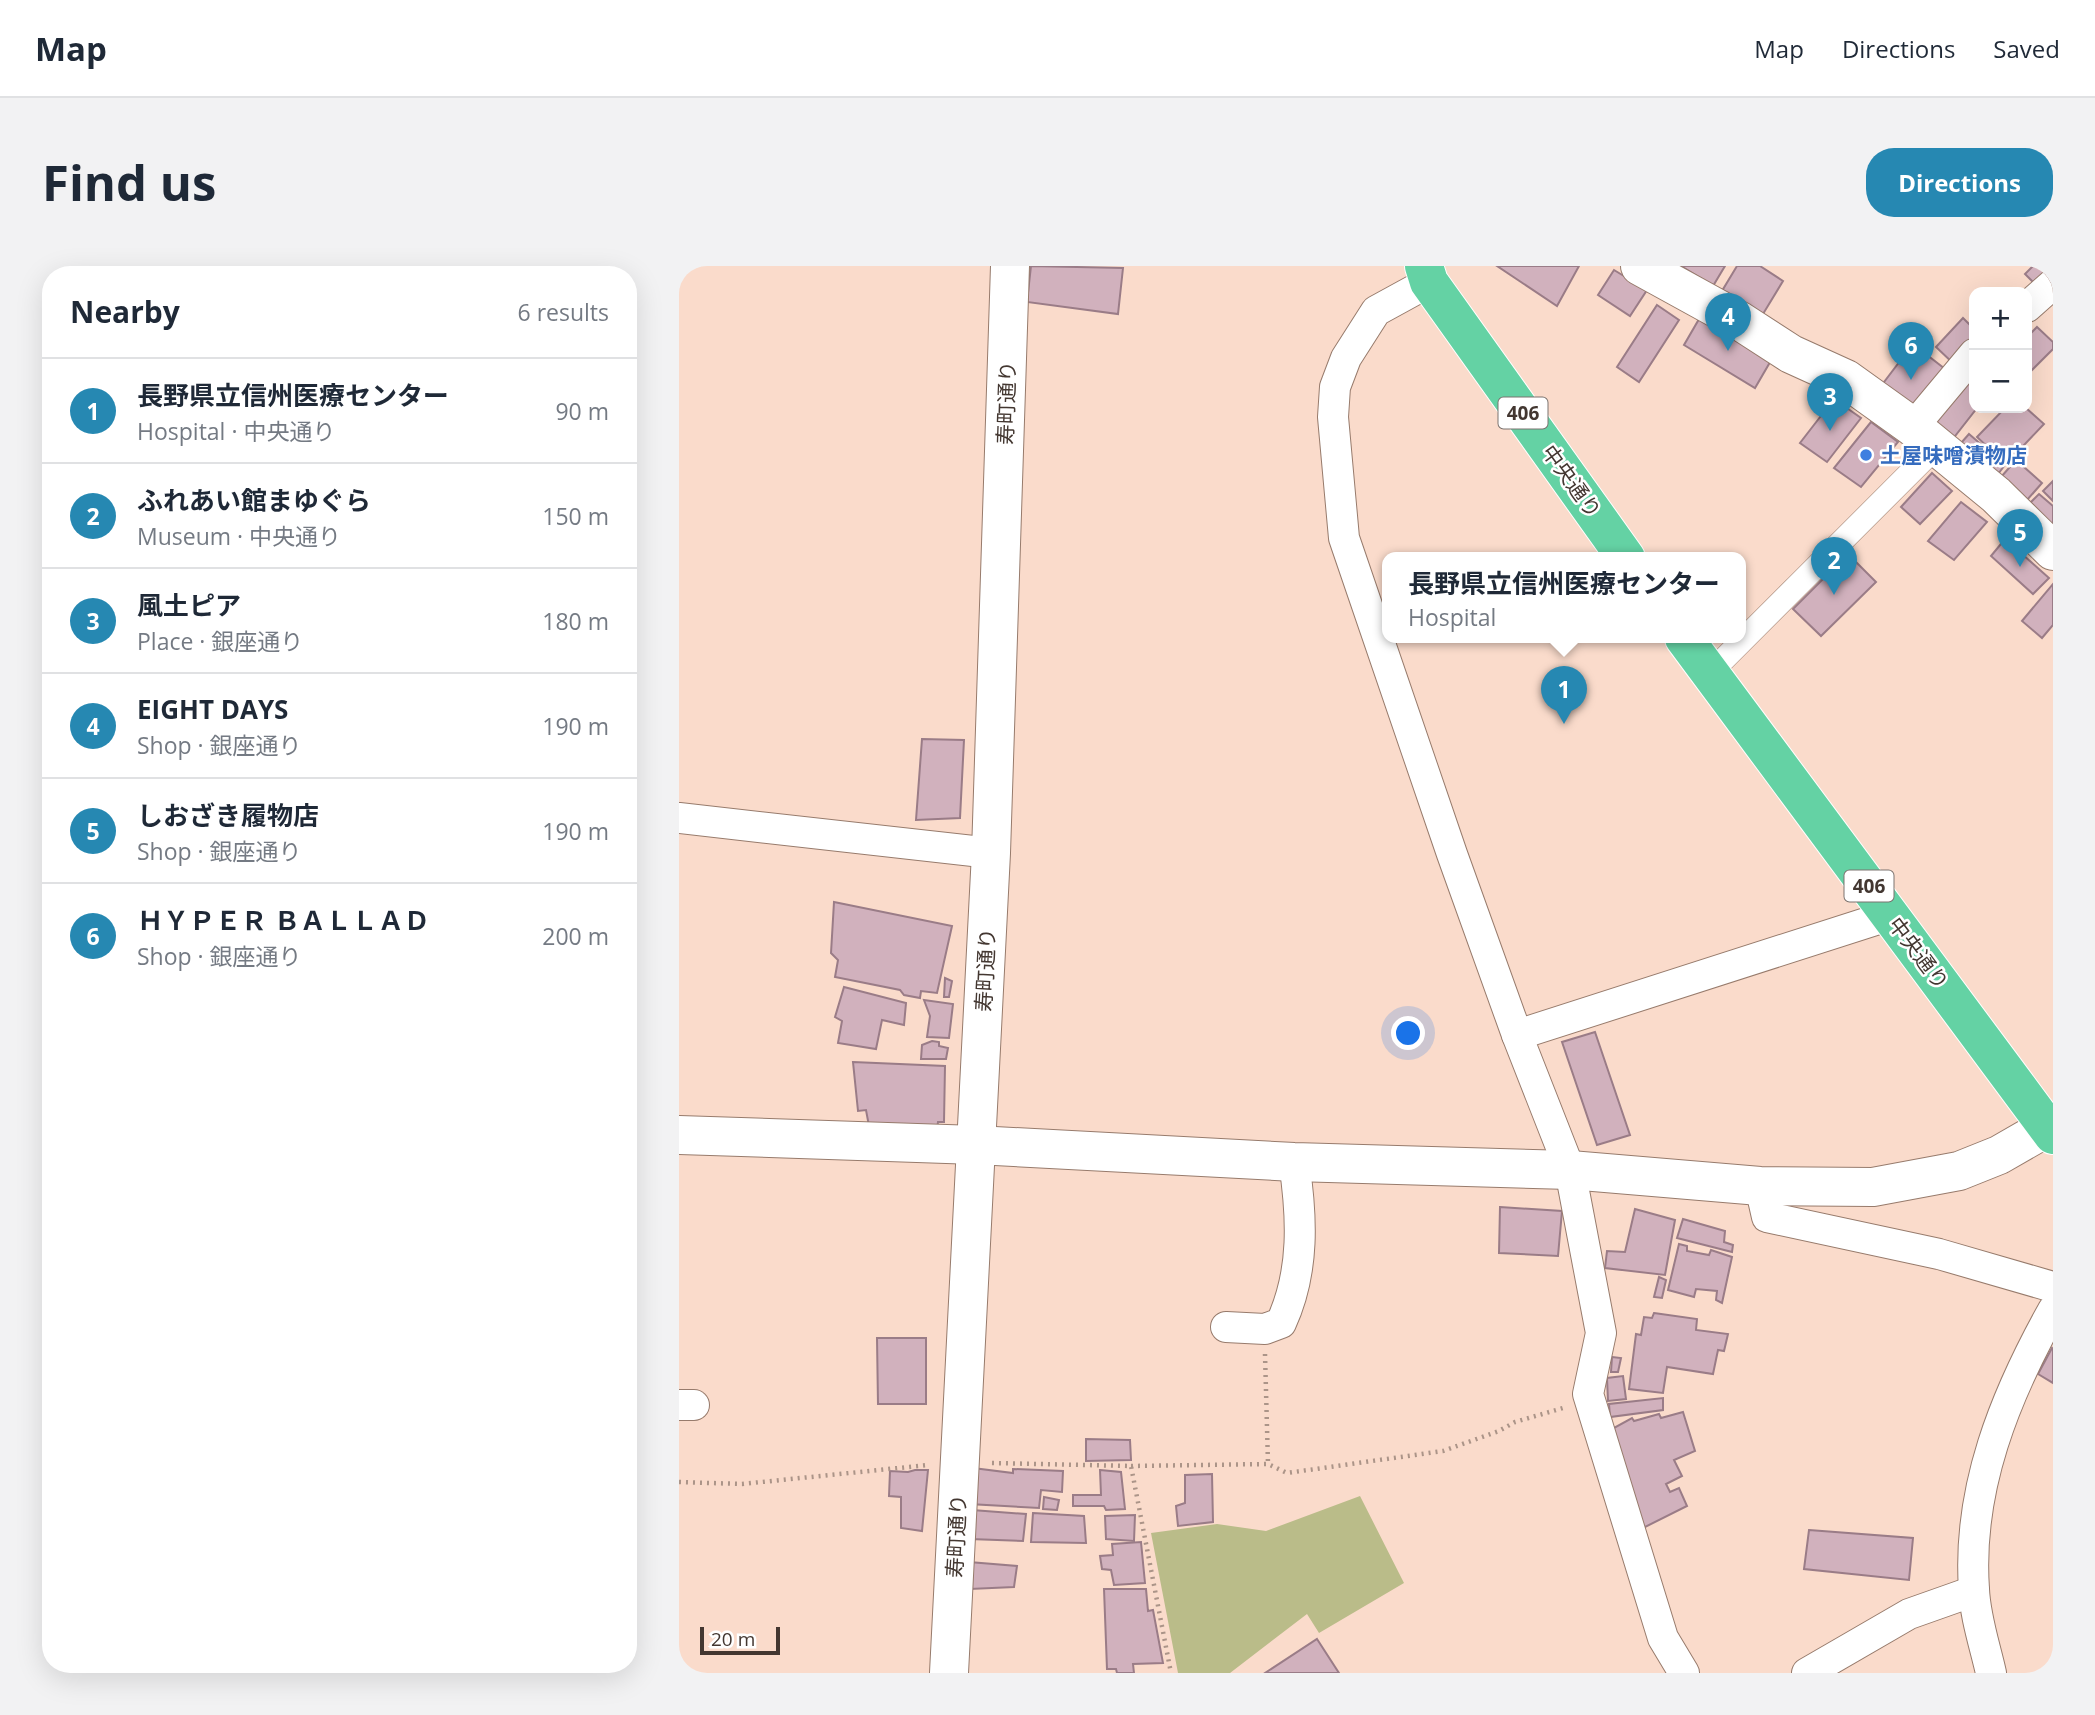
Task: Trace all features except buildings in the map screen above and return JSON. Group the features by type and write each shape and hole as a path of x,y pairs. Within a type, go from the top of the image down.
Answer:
{"highway":[{"name":"中央通り","path":"1427,274 1622,552"},
{"name":"中央通り","path":"1687,643 2051,1128"}],"street":[{"name":"寿町通り","path":"949,1673 991,853 1010,266"},
{"path":"1640,266 1740,321 1791,354 1846,379 1925,436 1996,495 2053,551"},
{"path":"1427,274 1376,311 1346,358 1335,387 1333,417 1344,538 1517,1035 1570,1170 1601,1333 1588,1394 1663,1638 1684,1673"},
{"path":"2032,303 2053,284"},
{"path":"1746,633 1925,436 1969,362"},
{"path":"1709,674 1737,643"},
{"path":"679,818 991,853"},
{"path":"1517,1035 1891,915"},
{"path":"679,1135 976,1145 1294,1162 1570,1170 1760,1186 1873,1187 1959,1171 1999,1155 2051,1128"},
{"path":"1226,1327 1265,1329 1281,1323 1291,1302 1301,1244 1294,1162"},
{"path":"1760,1186 1766,1217 1939,1254 2053,1287"},
{"path":"1991,1673 1974,1591 1980,1493 1992,1443 2011,1392 2053,1310"},
{"path":"1807,1673 1909,1614 1974,1591"}],"path":[{"path":"1265,1329 1268,1464"},
{"path":"679,1482 742,1484 896,1466 960,1463 1131,1466 1268,1464 1287,1474 1443,1451 1515,1422 1563,1408 1588,1394"},
{"path":"1131,1466 1171,1673"}],"green space":[{"path":"1360,1496 1404,1583 1319,1633 1307,1614 1230,1673 1178,1673 1151,1533 1217,1524 1266,1531"}],"place":[{"name":"EIGHT DAYS","path":"1728,351"},
{"name":"ＨＹＰＥＲ ＢＡＬＬＡＤ","path":"1911,380"},
{"name":"風土ピア","path":"1830,431"},
{"name":"土屋味噌漬物店","path":"1866,455"},
{"name":"しおざき履物店","path":"2020,567"},
{"name":"ふれあい館まゆぐら","path":"1834,595"},
{"name":"長野県立信州医療センター","path":"1564,724"}]}
